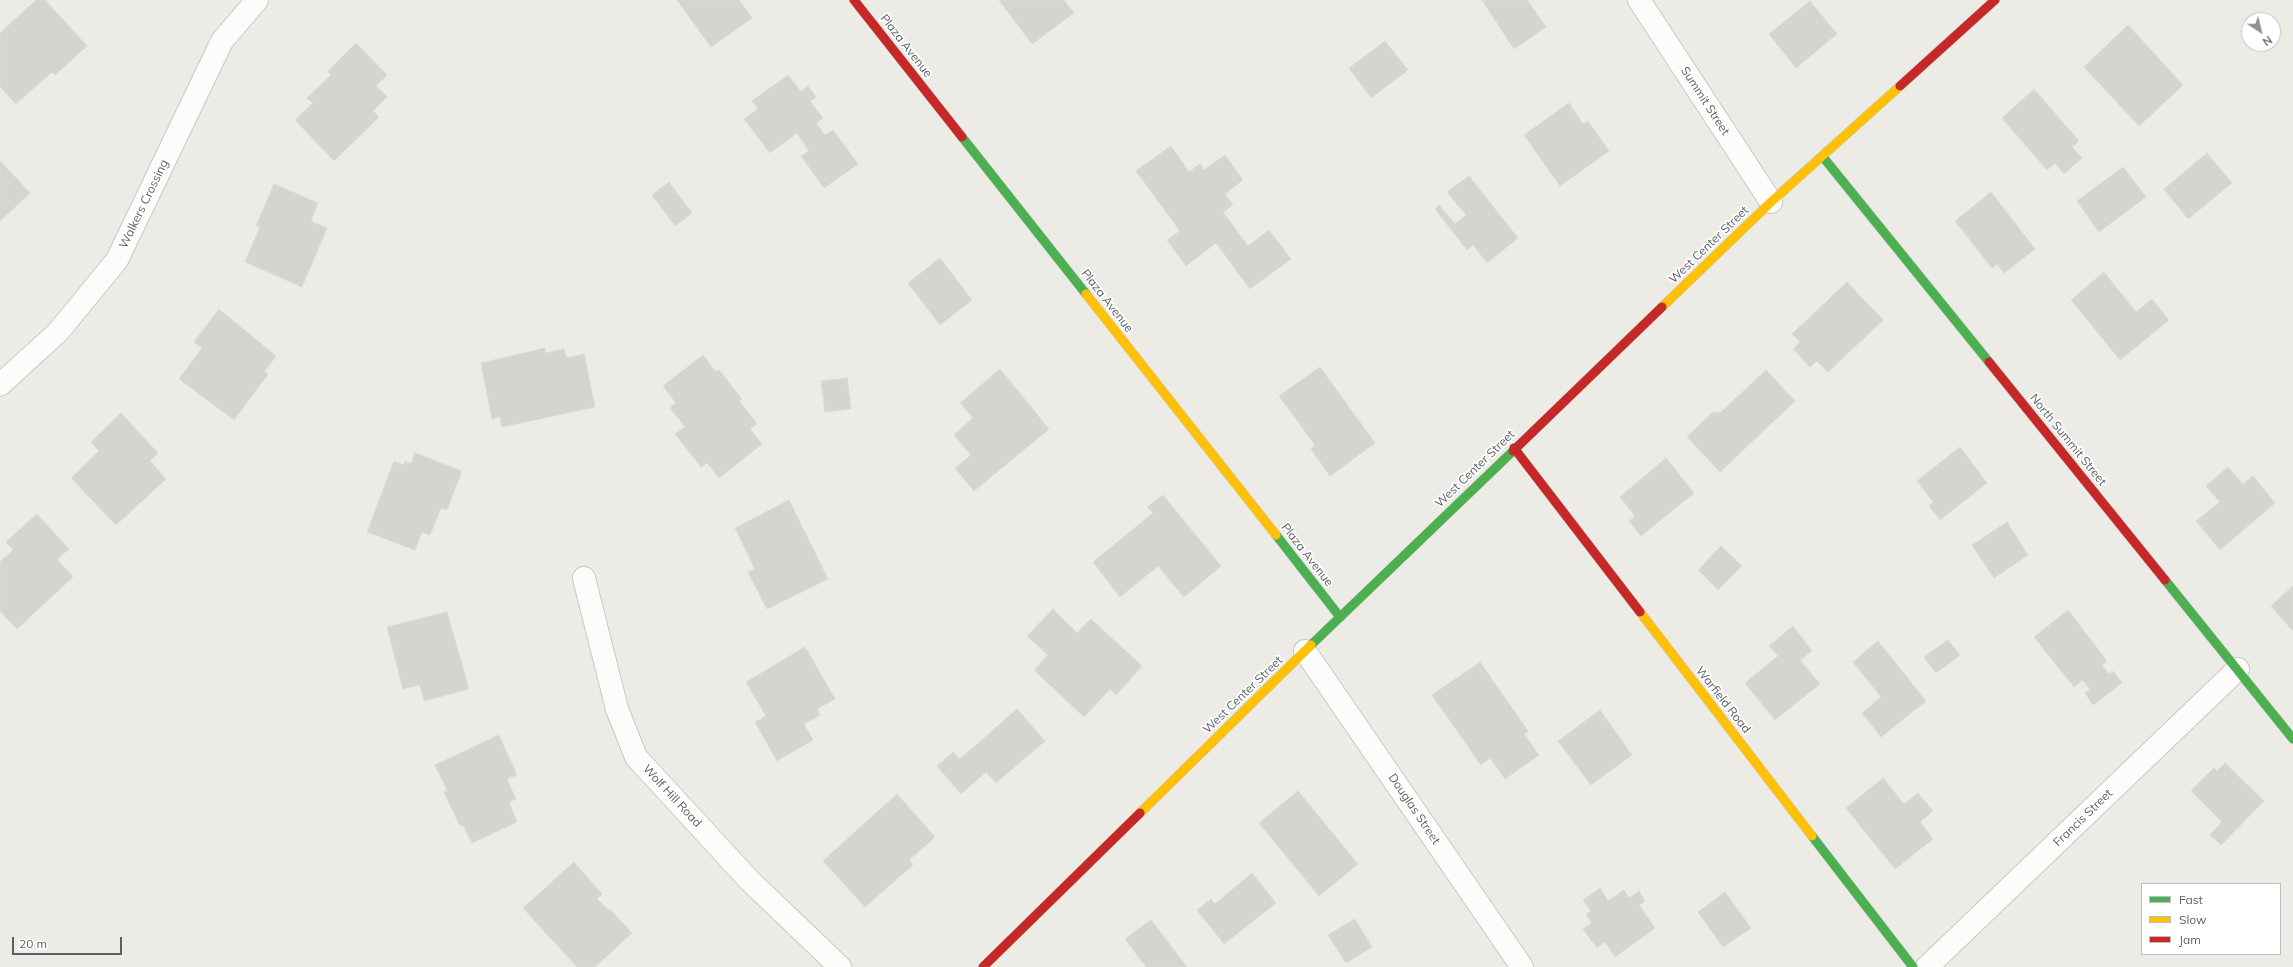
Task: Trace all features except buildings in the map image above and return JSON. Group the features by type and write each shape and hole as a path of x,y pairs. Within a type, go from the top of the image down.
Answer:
{"street":[{"name":"Walkers Crossing","path":"0,385 58,332 117,260 222,41 257,0"},
{"name":"Plaza Avenue","path":"854,0 1340,617"},
{"name":"Summit Street","path":"1639,0 1771,202"},
{"name":"West Center Street","path":"983,967 1514,448 1771,202 1823,157 1995,0"},
{"name":"North Summit Street","path":"1823,157 2293,739"},
{"name":"Warfield Road","path":"1514,448 1914,967"},
{"name":"Wolf Hill Road","path":"584,578 617,709 636,757 750,881 840,967"},
{"name":"Douglas Street","path":"1306,651 1522,967"},
{"name":"Francis Street","path":"1927,967 2238,669"}],"traffic: fast":[{"path":"962,137 1086,294"},
{"path":"1823,157 1989,362"},
{"path":"1311,645 1513,451"},
{"path":"1276,535 1340,617"},
{"path":"2165,580 2293,739"},
{"path":"1812,836 1913,967"}],"traffic: slow":[{"path":"1662,307 1771,202 1900,86"},
{"path":"1086,294 1276,535"},
{"path":"1640,612 1812,836"},
{"path":"1140,813 1311,645"}],"traffic: jam":[{"path":"854,0 962,137"},
{"path":"1900,86 1995,0"},
{"path":"1513,451 1662,307"},
{"path":"1989,362 2165,580"},
{"path":"1514,448 1640,612"},
{"path":"983,967 1140,813"}]}
